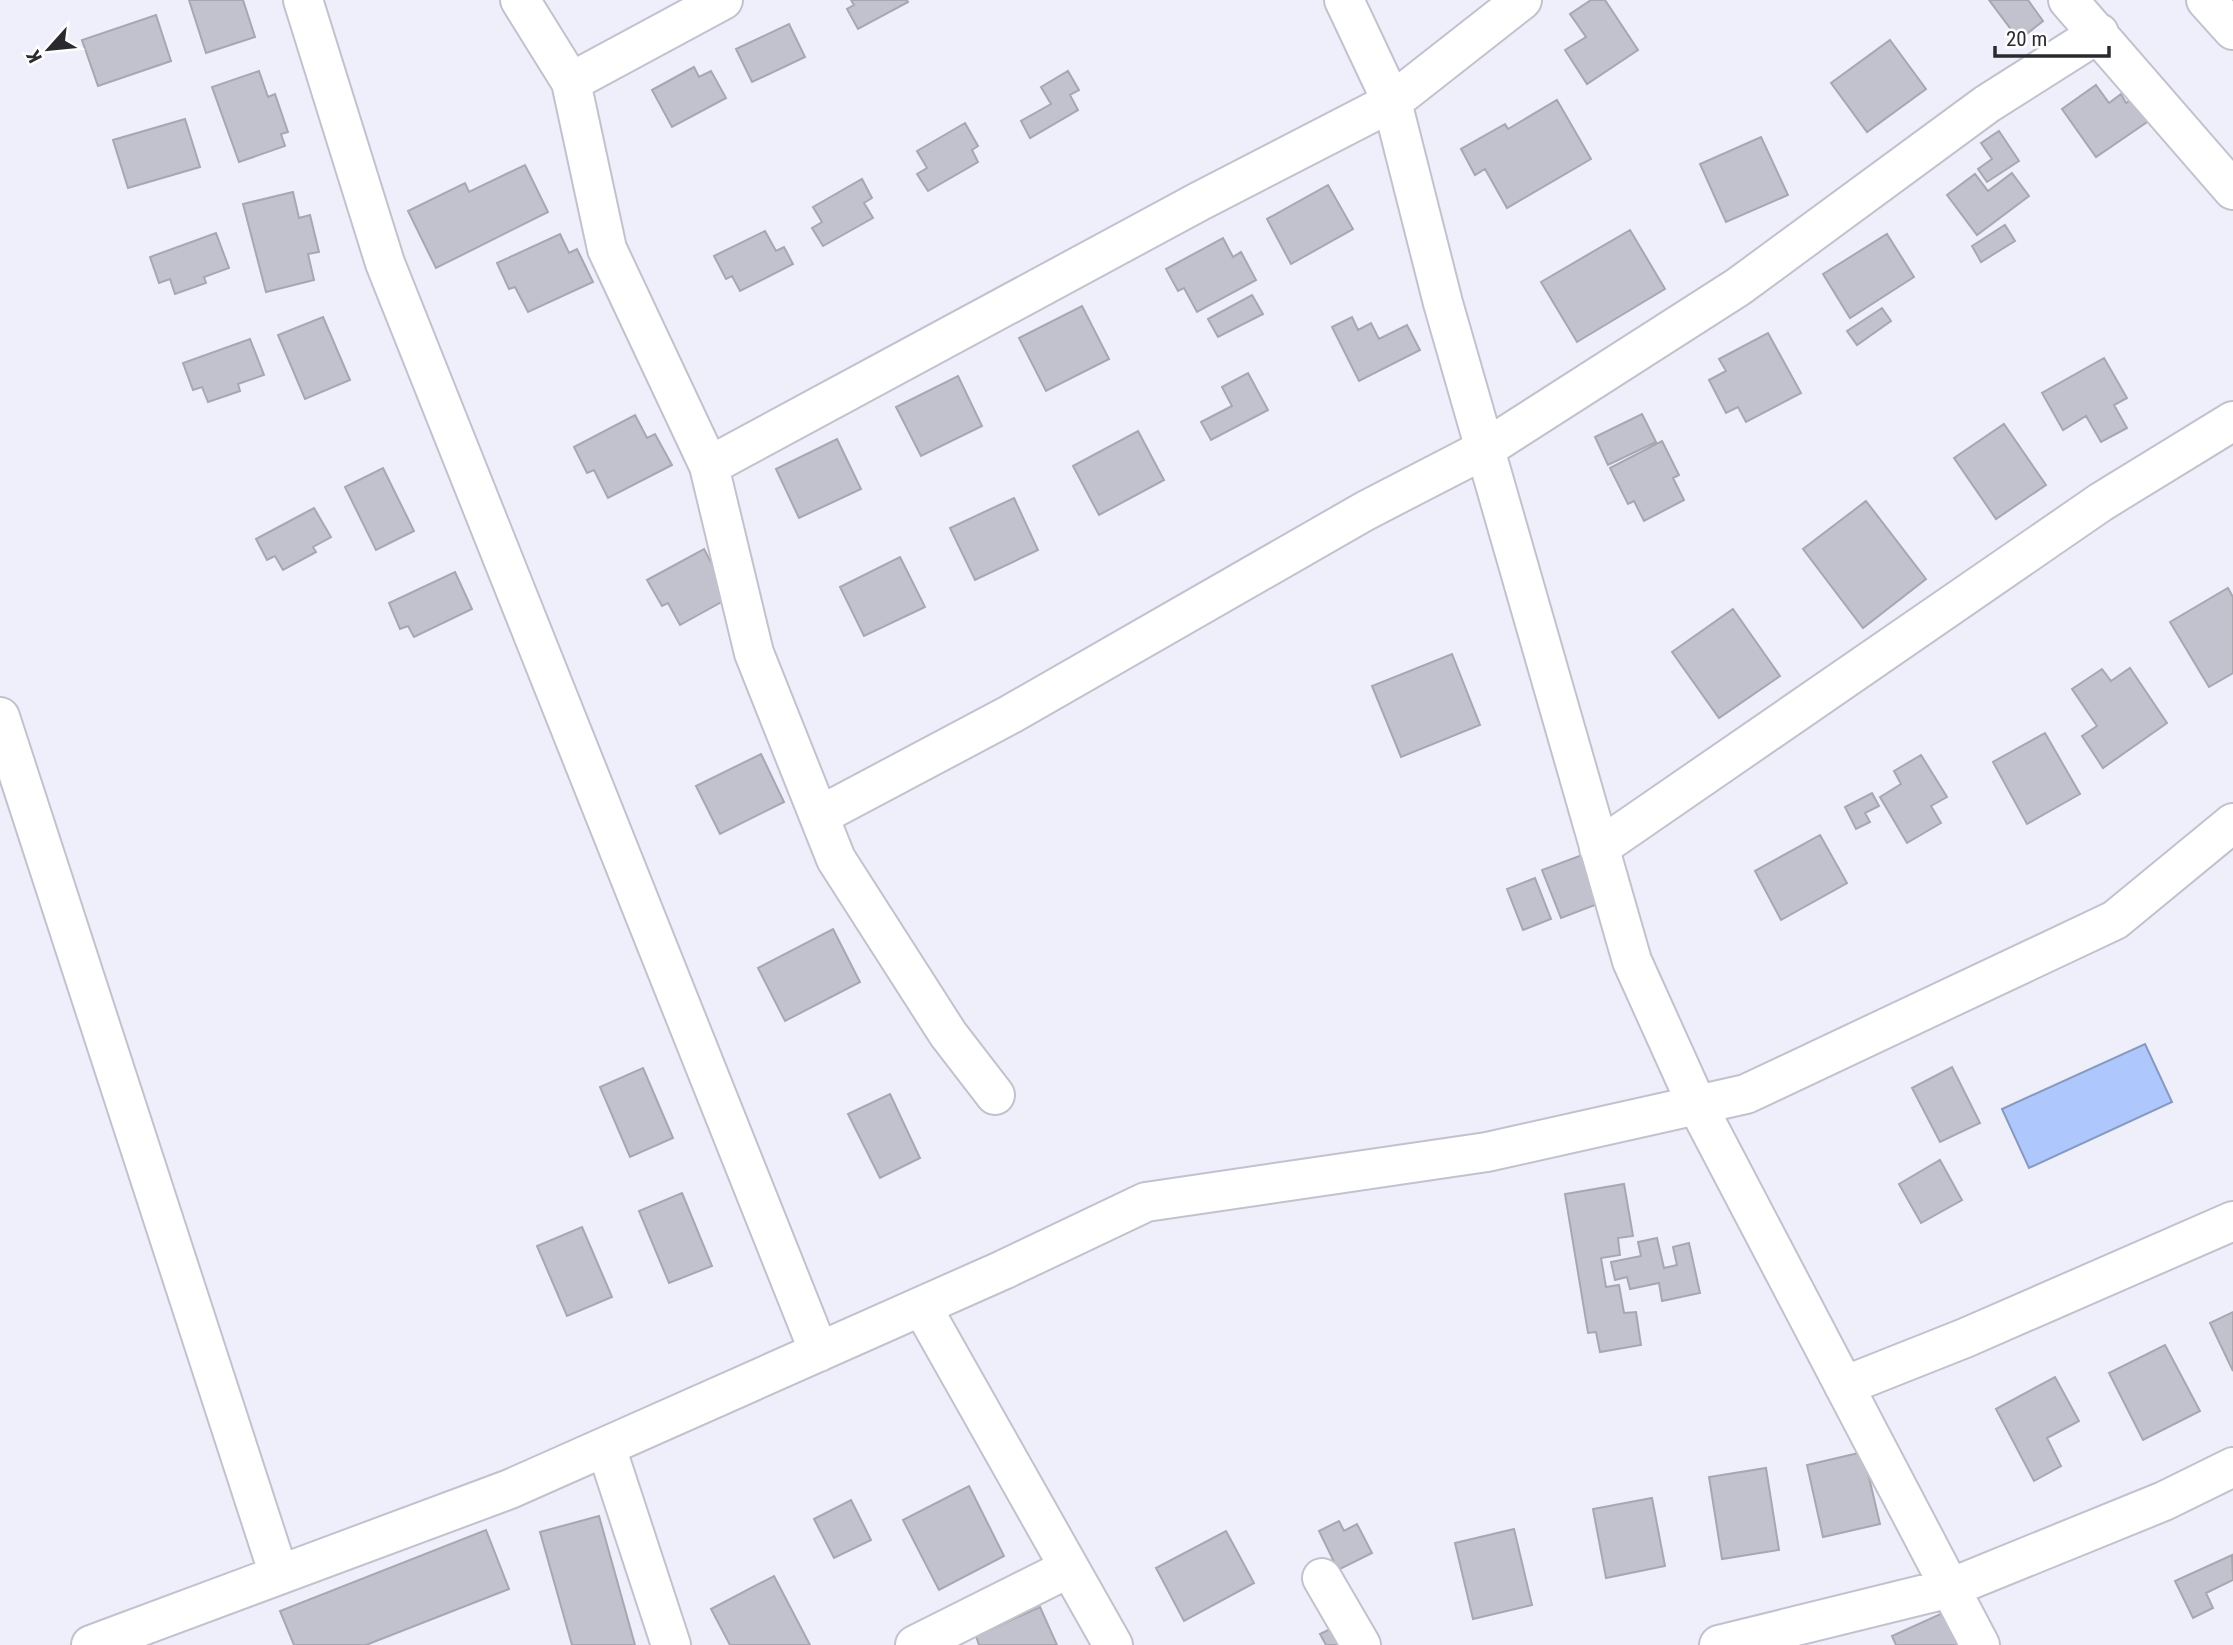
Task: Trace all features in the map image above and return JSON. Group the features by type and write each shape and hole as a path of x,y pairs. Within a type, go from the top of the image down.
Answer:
{"street":[{"path":"303,0 385,263 819,1352"},
{"path":"520,0 571,82 607,249 709,466 754,653 836,859 948,1034 995,1096"},
{"path":"571,82 723,0"},
{"path":"1344,0 1392,102 1443,303 1632,961 1697,1105 1980,1645"},
{"path":"709,466 1200,201 1392,102 1522,0"},
{"path":"2068,0 2233,190"},
{"path":"2206,0 2233,30"},
{"path":"819,816 1011,714 1365,511 1485,449 1738,287 1987,104 2099,33"},
{"path":"1599,848 2101,502 2233,421"},
{"path":"0,717 13,807 279,1575"},
{"path":"91,1645 510,1489 922,1307 1146,1202 1487,1152 1746,1094 2115,920 2233,823"},
{"path":"1844,1386 1965,1338 2233,1221"},
{"path":"922,1307 1113,1645"},
{"path":"606,1447 671,1645"},
{"path":"1718,1645 1950,1588 2164,1501 2233,1467"},
{"path":"915,1645 1069,1568"},
{"path":"1322,1578 1361,1645"}],"water":[{"path":"2145,1044 2172,1102 2029,1168 2002,1109"}],"building":[{"path":"189,0 243,0 255,37 206,53"},
{"path":"851,0 908,2 858,29 847,9 854,5"},
{"path":"1591,0 1605,0 1638,50 1587,84 1565,50 1586,37 1570,14"},
{"path":"1989,0 2028,0 2043,21 2019,40"},
{"path":"156,15 171,61 98,86 82,40"},
{"path":"789,24 805,57 752,82 736,49"},
{"path":"1890,40 1926,89 1867,132 1831,83"},
{"path":"694,67 699,77 711,71 726,98 672,127 652,90"},
{"path":"259,71 268,97 275,94 288,132 281,134 285,146 239,162 212,87"},
{"path":"1068,71 1079,90 1070,95 1078,110 1030,138 1021,121 1051,104 1041,87"},
{"path":"2096,85 2109,103 2121,94 2126,103 2137,96 2153,118 2096,157 2062,109"},
{"path":"1557,100 1591,159 1507,208 1485,169 1475,175 1461,149 1505,124 1508,129"},
{"path":"185,119 200,167 128,188 113,140"},
{"path":"965,123 978,146 972,150 978,162 928,191 917,174 927,168 917,151"},
{"path":"1999,131 2019,161 1987,182 1978,169 1992,159 1981,143"},
{"path":"1761,137 1788,195 1726,222 1700,164"},
{"path":"525,165 548,212 436,268 408,211 465,183 469,192"},
{"path":"2012,173 2029,196 1977,235 1947,195 1975,174 1988,191"},
{"path":"862,179 872,198 864,203 873,218 823,246 812,228 822,222 813,207"},
{"path":"1328,185 1353,229 1291,264 1267,219"},
{"path":"293,192 299,218 310,215 319,252 308,254 314,280 266,292 243,204"},
{"path":"2005,225 2015,241 1981,262 1972,246"},
{"path":"1630,230 1665,289 1577,342 1541,282"},
{"path":"765,231 776,251 784,247 793,264 740,291 732,276 726,279 714,256"},
{"path":"216,233 229,268 204,277 206,283 175,294 170,279 159,283 150,257"},
{"path":"560,234 569,253 577,249 593,282 528,312 515,287 509,289 497,263"},
{"path":"1887,234 1914,277 1850,318 1823,274"},
{"path":"1223,238 1233,257 1241,252 1256,280 1197,312 1184,288 1178,291 1166,269"},
{"path":"1252,295 1263,314 1218,337 1208,319"},
{"path":"1082,306 1109,359 1046,391 1019,338"},
{"path":"1882,308 1891,321 1857,345 1847,331"},
{"path":"323,317 350,380 305,399 278,335"},
{"path":"1352,317 1358,330 1371,323 1379,339 1407,325 1420,350 1359,381 1332,327"},
{"path":"1768,333 1801,393 1746,422 1738,407 1726,413 1709,380 1726,371 1719,359"},
{"path":"250,339 264,375 238,384 240,391 208,402 202,387 193,390 183,363"},
{"path":"2104,358 2127,398 2114,405 2127,428 2101,442 2086,416 2063,430 2042,393"},
{"path":"1248,373 1268,410 1211,440 1201,422 1232,406 1222,387"},
{"path":"958,376 982,426 921,456 896,407"},
{"path":"1642,414 1656,442 1608,465 1595,437"},
{"path":"635,415 647,438 655,434 672,465 608,498 594,470 587,473 574,447"},
{"path":"2004,424 2046,485 1996,519 1954,458"},
{"path":"1138,431 1164,480 1099,515 1073,466"},
{"path":"837,439 861,489 799,518 776,469"},
{"path":"1662,441 1679,475 1673,478 1684,500 1644,521 1634,501 1628,504 1610,468"},
{"path":"383,468 414,531 376,550 345,487"},
{"path":"1014,498 1038,550 975,580 950,528"},
{"path":"1866,501 1926,579 1863,628 1803,549"},
{"path":"314,508 331,537 313,547 316,552 283,570 275,556 267,560 256,539"},
{"path":"704,549 715,570 736,594 680,625 668,603 662,606 647,580"},
{"path":"900,557 925,607 864,636 840,587"},
{"path":"455,572 472,609 414,637 408,626 400,629 389,603"},
{"path":"2228,588 2233,597 2233,673 2209,687 2170,622"},
{"path":"1733,609 1780,676 1719,718 1672,652"},
{"path":"1452,654 1480,725 1401,757 1372,686"},
{"path":"2130,668 2167,723 2103,768 2082,736 2097,726 2072,689 2102,669 2111,681"},
{"path":"2045,733 2080,794 2027,824 1993,762"},
{"path":"761,754 784,802 720,834 696,786"},
{"path":"1921,755 1947,797 1931,806 1941,823 1907,843 1880,797 1901,784 1894,771"},
{"path":"1872,793 1879,806 1865,813 1870,822 1856,829 1845,807"},
{"path":"1820,835 1847,883 1781,920 1755,871"},
{"path":"1590,852 1608,900 1561,918 1542,870"},
{"path":"1535,878 1551,919 1523,930 1507,889"},
{"path":"833,929 860,982 785,1021 758,968"},
{"path":"1952,1067 1980,1123 1940,1142 1912,1088"},
{"path":"643,1068 673,1138 630,1157 600,1087"},
{"path":"890,1094 920,1158 880,1178 848,1114"},
{"path":"1940,1160 1962,1200 1921,1223 1899,1184"},
{"path":"1624,1184 1633,1236 1618,1238 1620,1255 1601,1258 1606,1287 1619,1285 1624,1313 1636,1312 1641,1345 1600,1352 1596,1332 1588,1333 1565,1194"},
{"path":"682,1193 712,1266 669,1283 639,1211"},
{"path":"582,1227 612,1297 567,1316 537,1246"},
{"path":"1657,1238 1664,1268 1677,1265 1673,1247 1689,1243 1700,1293 1662,1301 1659,1283 1630,1289 1627,1277 1615,1280 1611,1262 1641,1256 1638,1242"},
{"path":"2233,1312 2233,1371 2210,1323"},
{"path":"2165,1345 2200,1411 2143,1440 2109,1373"},
{"path":"2055,1377 2079,1421 2047,1438 2061,1466 2034,1481 1996,1409"},
{"path":"1863,1452 1880,1524 1823,1537 1807,1465"},
{"path":"1766,1468 1779,1550 1722,1559 1709,1477"},
{"path":"969,1486 1004,1556 939,1590 903,1520"},
{"path":"1652,1498 1665,1566 1606,1578 1593,1509"},
{"path":"851,1500 871,1540 834,1558 814,1519"},
{"path":"599,1516 635,1645 572,1645 540,1532"},
{"path":"1339,1521 1344,1531 1357,1524 1372,1553 1338,1570 1319,1531"},
{"path":"1514,1529 1532,1605 1473,1619 1455,1543"},
{"path":"486,1530 509,1589 366,1645 294,1645 280,1611"},
{"path":"1226,1531 1254,1583 1184,1621 1156,1568"},
{"path":"2232,1555 2233,1580 2206,1593 2213,1608 2193,1618 2175,1581"},
{"path":"774,1576 810,1645 730,1645 711,1609"},
{"path":"1040,1607 1057,1645 979,1645 976,1636"},
{"path":"1956,1607 1973,1645 1896,1645 1892,1636"},
{"path":"1345,1622 1356,1645 1326,1645 1320,1634"}]}
